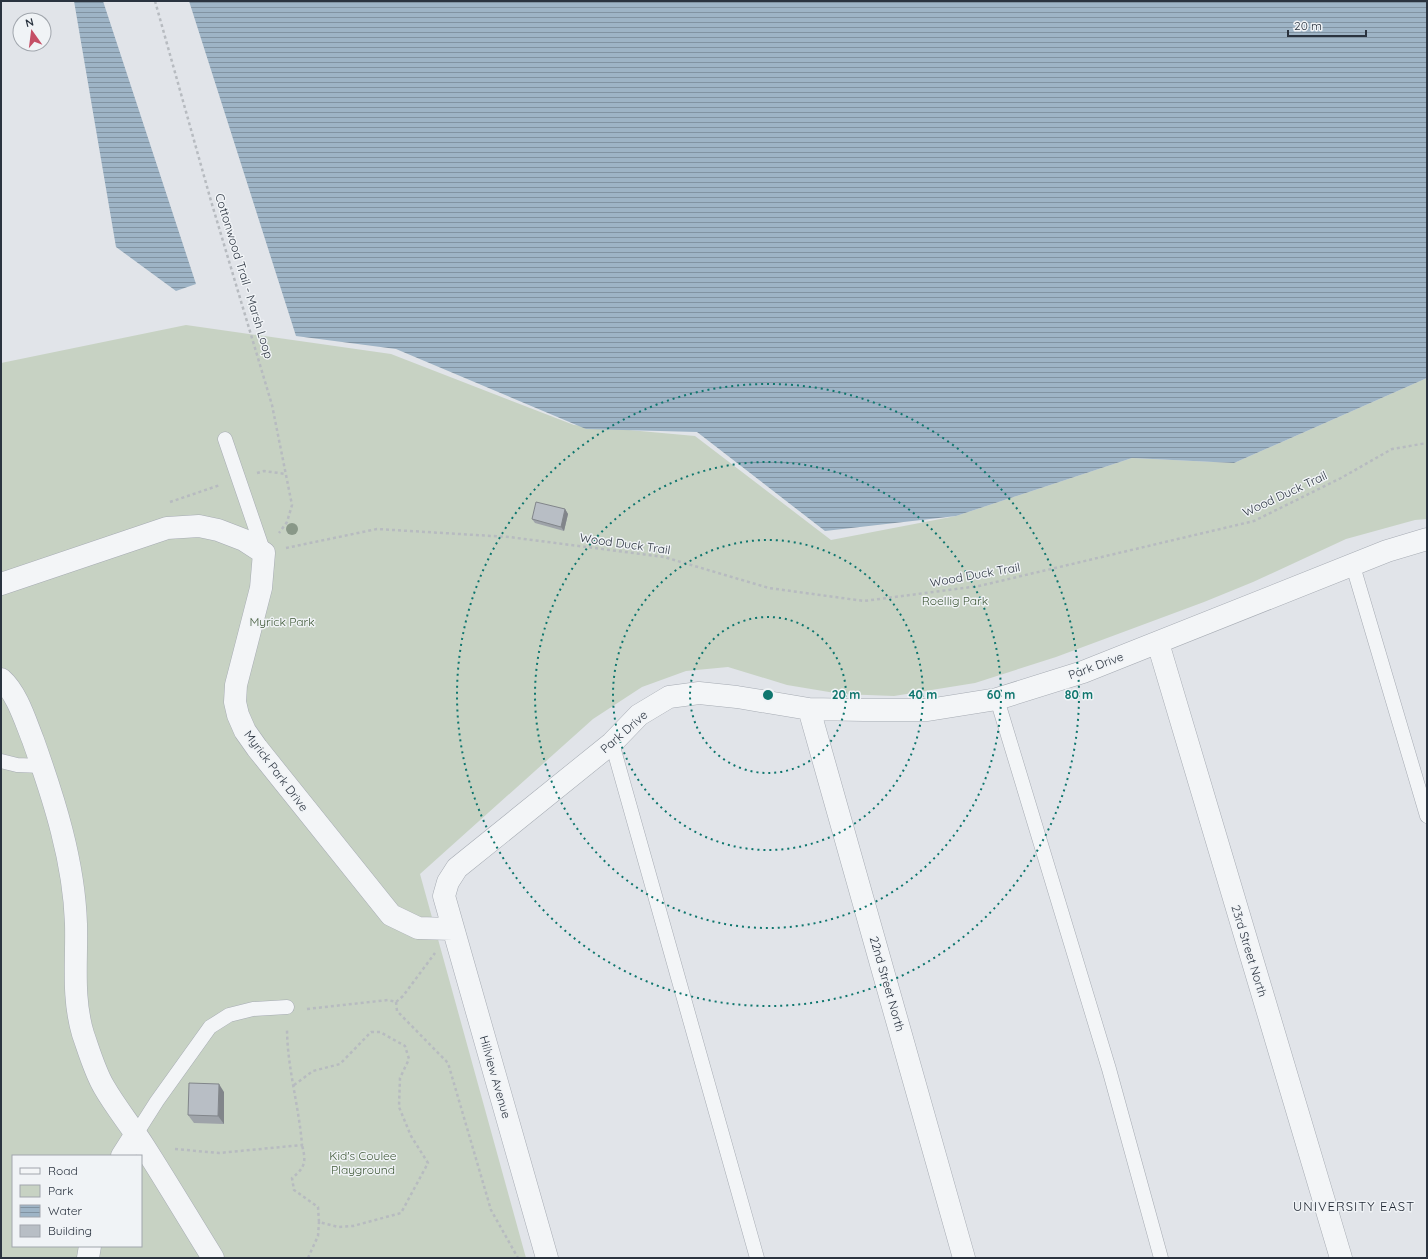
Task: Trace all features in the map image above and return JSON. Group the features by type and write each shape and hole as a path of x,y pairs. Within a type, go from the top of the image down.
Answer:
{"street":[{"path":"1,584 167,528 199,526 218,530 244,540 264,553"},
{"name":"Park Drive","path":"444,896 448,882 457,868 612,743 639,715 669,697 699,693 737,697 809,709 928,710 997,699 1083,672 1353,566 1387,551 1427,539"},
{"name":"Myrick Park Drive","path":"264,553 261,588 236,685 235,702 245,731 256,748 390,915 418,928 453,929"},
{"name":"23rd Street North","path":"1158,643 1341,1258"},
{"path":"1,679 6,684 22,713 42,766 64,838 72,879 76,924 74,965 76,1003 83,1034 103,1086 140,1141 213,1258"},
{"name":"22nd Street North","path":"809,709 964,1258"},
{"name":"Hillview Avenue","path":"444,896 547,1258"},
{"path":"123,1155 140,1141"},
{"path":"88,1258 90,1247"}],"lane":[{"path":"225,438 264,553"},
{"path":"1353,566 1427,816"},
{"path":"997,699 1109,1069 1161,1258"},
{"path":"612,743 758,1258"},
{"path":"1,761 17,765 42,766"},
{"path":"140,1141 157,1101 210,1027 229,1015 253,1009 287,1007"}],"path":[{"name":"Cottonwood Trail - Marsh Loop","path":"155,1 272,405 286,474 292,505 287,522 264,553"},
{"name":"Wood Duck Trail","path":"264,553 377,529 508,537 664,557 770,588 864,602 978,586 1254,521 1341,478 1392,449 1427,443"},
{"path":"254,474 264,471 286,474"},
{"path":"396,1002 403,996 453,929"},
{"path":"308,1258 318,1236 318,1207 294,1190 292,1178 302,1170 305,1158 287,1042 287,1007 305,1009 388,1000 396,1002"},
{"path":"396,1002 397,1010 448,1063 491,1210 518,1258"},
{"path":"294,1085 313,1071 340,1064 371,1032 380,1032 405,1046 409,1059 400,1078 399,1107 411,1136 428,1163 401,1213 353,1226 338,1227 319,1222"},
{"path":"140,1141 219,1153 302,1145"}],"green space":[{"name":"Myrick Park","path":"186,325 391,354 574,425 695,436 831,540 956,516 1132,458 1234,463 1427,378 1427,519 1415,520 1346,539 1253,582 1204,602 1056,657 975,683 894,696 841,694 787,685 728,667 686,671 642,687 593,719 420,874 526,1258 1,1258 1,363"}],"water":[{"path":"74,1 103,1 196,284 176,291 116,247"},
{"path":"189,1 1427,1 1427,378 1234,463 1132,458 956,516 825,531 697,432 586,429 396,349 296,336"}],"building":[{"path":"536,502 565,509 561,527 532,519"},
{"path":"189,1083 219,1084 218,1116 188,1115"}],"district":[{"name":"UNIVERSITY EAST","path":"1354,1206"}],"park label":[{"name":"Roellig Park","path":"955,601"},
{"name":"Kid's Coulee Playground","path":"363,1163"}]}
